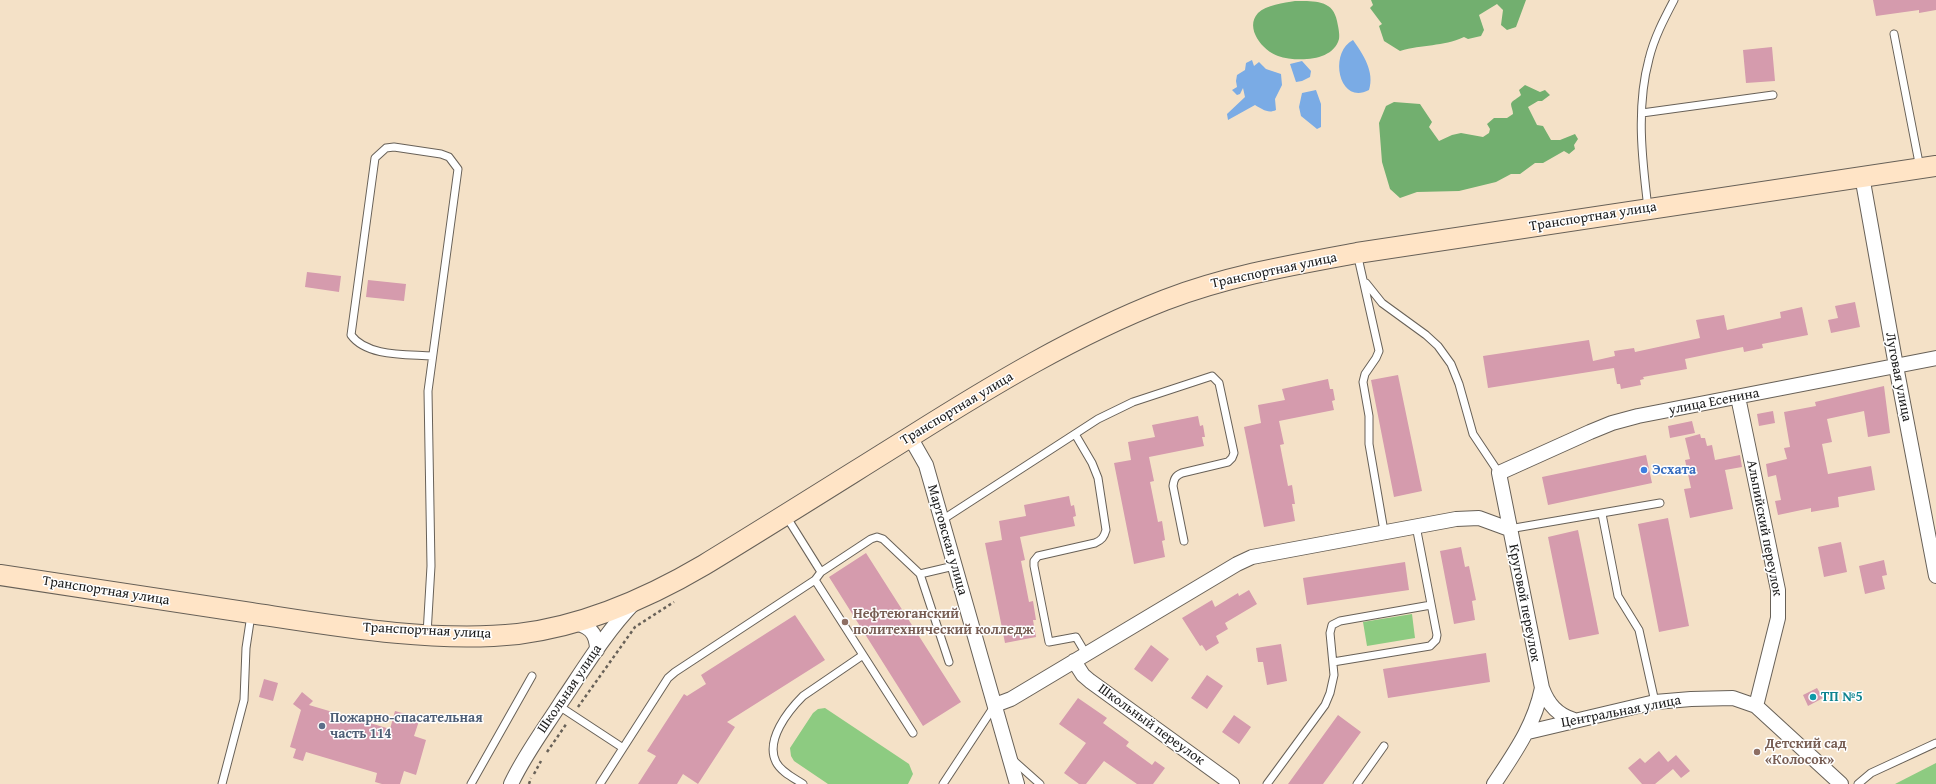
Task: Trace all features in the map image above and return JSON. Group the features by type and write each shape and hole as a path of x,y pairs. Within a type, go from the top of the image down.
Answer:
{"street":[{"name":"Транспортная улица","path":"0,575 251,613 374,635 427,634 482,636 514,634 570,623 638,600 704,566 962,404 1087,334 1165,300 1242,276 1357,253 1928,167"},
{"name":"Луговая улица","path":"1862,176 1936,576"},
{"name":"улица Есенина","path":"1500,473 1612,423 1936,358"},
{"name":"Альпийский переулок","path":"1738,397 1778,590 1778,618 1756,706"},
{"name":"Мартовская улица","path":"910,436 924,459 1017,784"},
{"name":"Круговой переулок","path":"1500,473 1509,529 1542,688 1535,716 1528,732"},
{"path":"994,705 1011,699 1237,564 1252,557 1384,531 1469,517 1479,518 1509,529"},
{"name":"Школьная улица","path":"511,784 526,756 596,650 612,628 638,600"},
{"path":"570,623 583,625 590,630 596,640 596,650"},
{"name":"Школьный переулок","path":"1080,657 1083,675 1090,681 1232,784"},
{"path":"1542,688 1553,708 1565,717 1574,720"},
{"name":"Центральная улица","path":"1528,732 1655,702 1733,698 1756,706 1841,784"},
{"path":"1494,784 1528,732"}],"lane":[{"path":"1648,208 1641,154 1642,113 1649,59 1660,28 1674,0"},
{"path":"1894,34 1928,167"},
{"path":"1642,113 1773,95"},
{"path":"427,634 431,566 428,391 458,169 449,157 441,154 394,147 386,148 375,158 351,335 360,345 373,350 432,356"},
{"path":"1357,253 1379,351 1365,374 1363,382 1369,416 1369,444 1384,531"},
{"path":"1363,278 1372,292 1382,303 1426,335 1438,346 1451,364 1459,384 1473,434 1500,473"},
{"path":"942,520 1104,416 1133,402 1206,376 1212,376 1220,383 1234,453 1228,462 1182,473 1174,479 1173,486 1184,541"},
{"path":"1075,434 1092,463 1098,478 1106,530 1101,541 1038,556 1034,561 1034,566 1049,642 1076,637 1080,657"},
{"path":"1509,529 1660,503"},
{"path":"1602,514 1618,596 1639,630 1655,702"},
{"path":"785,515 821,572"},
{"path":"1333,662 1430,646 1436,640 1437,635 1416,526"},
{"path":"600,784 668,678 815,580 821,572 871,539 877,537 883,539 920,574 949,662"},
{"path":"920,574 954,566"},
{"path":"815,580 913,733"},
{"path":"1267,784 1325,705 1333,685 1333,662 1330,633 1332,625 1340,621 1431,605"},
{"path":"222,784 244,700 246,648 251,613"},
{"path":"803,784 783,771 776,763 773,752 774,740 778,730 795,704 803,696 863,655"},
{"path":"471,784 532,676"},
{"path":"943,784 994,705"},
{"path":"559,706 623,748"},
{"path":"1858,784 1871,773 1936,743"},
{"path":"1357,784 1384,746"},
{"path":"1009,755 1022,770 1040,784"}],"path":[{"path":"546,754 635,627 681,598"},
{"path":"529,784 542,760"}],"green space":[{"path":"1371,0 1526,0 1516,27 1507,30 1501,25 1503,10 1497,4 1479,15 1484,30 1481,36 1468,39 1464,37 1440,44 1400,51 1384,41 1379,26 1382,24 1370,8 1373,5"},
{"path":"1295,1 1322,3 1332,9 1337,21 1339,39 1335,47 1329,52 1322,56 1313,58 1286,58 1272,53 1261,44 1257,38 1253,25 1254,19 1261,10 1270,6"},
{"path":"1525,85 1540,92 1545,90 1550,95 1542,101 1538,101 1528,107 1537,125 1543,126 1551,140 1560,140 1575,134 1578,139 1574,145 1575,149 1569,154 1564,151 1543,163 1535,163 1520,174 1511,174 1496,182 1459,191 1417,192 1400,198 1390,189 1382,162 1379,123 1386,106 1394,102 1420,104 1432,122 1429,127 1439,141 1461,133 1483,137 1489,133 1490,129 1487,124 1494,118 1507,118 1513,114 1511,104 1521,95 1519,90"},
{"path":"1412,614 1415,638 1367,646 1363,622"},
{"path":"825,708 909,764 913,774 908,784 828,784 794,761 791,756 790,748 813,713 818,709"},
{"path":"1936,763 1936,784 1895,784"}],"water":[{"path":"1353,40 1364,57 1370,77 1369,90 1359,93 1350,91 1344,85 1340,76 1339,66 1341,56 1345,47"},
{"path":"1252,60 1254,66 1259,62 1266,69 1281,74 1282,85 1275,99 1276,110 1268,111 1255,105 1228,120 1227,114 1245,97 1243,88 1240,94 1237,95 1232,90 1237,87 1237,75 1245,70 1246,63"},
{"path":"1302,61 1311,71 1310,77 1296,82 1290,64"},
{"path":"1316,90 1321,104 1321,127 1317,129 1301,116 1299,107 1302,93"}],"building":[{"path":"1873,0 1936,0 1936,10 1919,13 1919,10 1876,16"},
{"path":"1772,47 1775,81 1746,83 1743,50"},
{"path":"307,272 341,276 339,292 305,287"},
{"path":"368,280 406,284 404,301 366,297"},
{"path":"1855,302 1860,327 1831,333 1828,320 1838,318 1835,306"},
{"path":"1802,307 1808,335 1762,344 1763,348 1744,352 1743,347 1685,359 1687,369 1643,377 1644,379 1640,380 1641,385 1621,389 1620,384 1617,384 1614,368 1488,388 1483,356 1589,340 1593,361 1615,356 1614,351 1634,348 1635,352 1700,338 1696,320 1724,315 1727,330 1781,318 1780,312"},
{"path":"1398,375 1422,491 1394,497 1371,380"},
{"path":"1328,379 1330,389 1333,389 1335,400 1332,401 1334,410 1279,421 1284,444 1280,445 1288,486 1292,485 1295,504 1292,504 1295,521 1264,527 1244,427 1261,423 1258,405 1285,400 1282,389"},
{"path":"1884,386 1890,433 1868,437 1864,411 1827,419 1832,442 1822,444 1828,474 1871,466 1875,490 1838,497 1839,507 1811,512 1811,508 1778,515 1775,501 1781,500 1776,475 1768,477 1766,464 1787,459 1784,448 1790,447 1784,412 1816,406 1815,402"},
{"path":"1773,411 1775,423 1759,426 1757,414"},
{"path":"1198,416 1200,426 1203,425 1205,437 1202,437 1204,446 1149,457 1154,481 1150,482 1158,522 1162,521 1165,540 1162,541 1165,557 1134,564 1114,463 1131,460 1128,442 1155,437 1152,425"},
{"path":"1692,421 1695,433 1670,438 1668,426"},
{"path":"1700,434 1701,438 1705,438 1707,446 1712,445 1715,460 1740,455 1742,467 1725,470 1733,509 1690,518 1684,489 1691,488 1685,460 1690,459 1685,438"},
{"path":"1646,455 1652,483 1548,505 1542,477"},
{"path":"1069,496 1071,506 1074,505 1076,516 1073,517 1075,526 1020,537 1025,560 1021,561 1029,602 1033,601 1036,620 1033,620 1036,637 1005,643 985,543 1002,540 999,521 1026,516 1024,505"},
{"path":"1668,518 1689,626 1659,632 1638,524"},
{"path":"1578,530 1599,634 1569,640 1548,537"},
{"path":"1841,542 1847,572 1824,577 1818,547"},
{"path":"1461,547 1465,567 1469,566 1476,600 1472,601 1475,620 1454,624 1440,551"},
{"path":"866,553 961,702 923,726 829,577"},
{"path":"1884,560 1887,575 1882,576 1885,589 1865,594 1859,566"},
{"path":"1405,562 1409,590 1307,605 1303,578"},
{"path":"1249,590 1257,604 1225,623 1228,629 1216,636 1219,643 1206,651 1202,645 1200,646 1182,618 1212,600 1215,607 1238,593 1239,596"},
{"path":"795,615 825,660 727,722 735,727 698,784 683,774 677,784 638,784 656,756 647,751 684,694 687,696 706,684 701,675"},
{"path":"1281,644 1287,681 1267,685 1263,662 1258,662 1256,648"},
{"path":"1151,645 1169,659 1152,682 1134,669"},
{"path":"1486,653 1490,682 1388,698 1383,669"},
{"path":"1207,675 1223,686 1207,709 1191,698"},
{"path":"264,679 278,683 273,701 259,697"},
{"name":"ТП №5","path":"1817,688 1823,698 1808,706 1803,695"},
{"path":"302,692 313,701 309,705 390,729 395,711 420,718 414,736 426,740 416,775 404,771 400,784 382,784 375,782 377,773 306,752 303,761 293,758 296,749 290,747 301,710 293,704"},
{"path":"1078,698 1107,718 1103,723 1129,742 1126,746 1152,765 1155,761 1165,768 1153,784 1137,784 1104,761 1086,784 1079,784 1064,773 1086,743 1059,724"},
{"path":"1234,715 1251,727 1239,744 1222,732"},
{"path":"1338,715 1361,732 1323,784 1288,784"},
{"path":"1659,751 1668,762 1676,755 1690,771 1681,778 1673,769 1655,784 1642,784 1628,768 1640,758 1645,763"}],"place":[{"name":"Эсхата","path":"1644,470"},
{"name":"Нефтеюганский политехнический колледж","path":"845,622"},
{"name":"ТП №5","path":"1813,697"},
{"name":"Пожарно-спасательная часть 114","path":"322,726"},
{"name":"Детский сад «Колосок»","path":"1757,752"}]}
